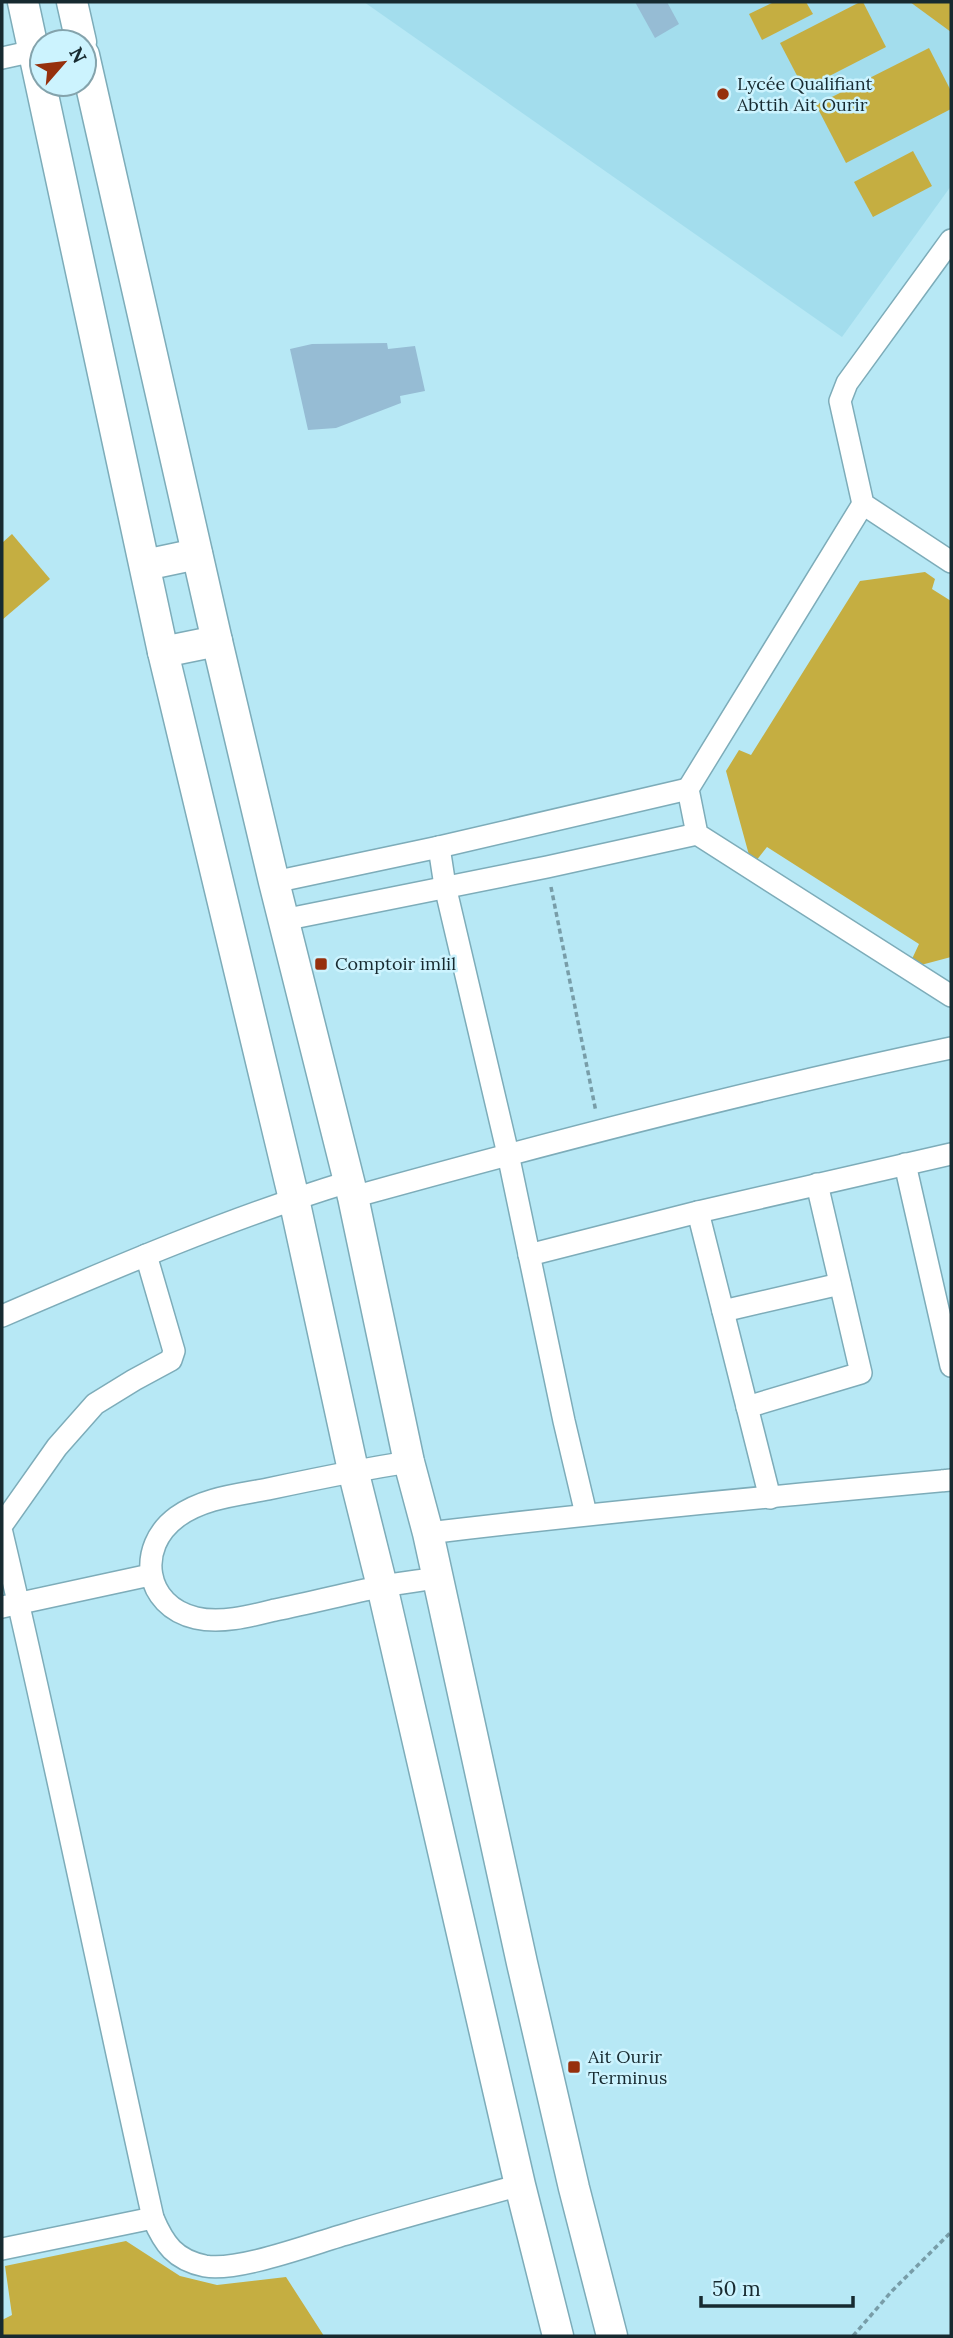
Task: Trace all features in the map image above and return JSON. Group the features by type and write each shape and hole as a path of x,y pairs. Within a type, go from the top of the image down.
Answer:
{"main road":[{"path":"23,2 29,28"},
{"path":"72,2 78,28"},
{"path":"45,98 163,652 294,1199 353,1471 520,2185 558,2336"},
{"path":"94,98 217,641 351,1189 525,1977 612,2336"},
{"path":"49,118 96,107"},
{"path":"58,161 105,150"},
{"path":"145,565 197,554"},
{"path":"163,652 217,641"}],"street":[{"path":"2,58 28,52"},
{"path":"951,240 848,383 840,401 863,504 951,562"},
{"path":"697,834 688,789 863,504"},
{"path":"274,882 688,789"},
{"path":"284,919 697,834 951,996"},
{"path":"439,846 445,886 508,1154 586,1514"},
{"path":"2,1316 146,1255 294,1199 508,1154 842,1071 951,1048"},
{"path":"529,1255 698,1212 951,1154"},
{"path":"905,1164 951,1366"},
{"path":"747,1407 861,1373 817,1184"},
{"path":"698,1212 770,1497"},
{"path":"2,1525 57,1447 95,1404 171,1360 174,1351 146,1255"},
{"path":"723,1311 840,1284"},
{"path":"410,1462 204,1502 162,1529 154,1543 150,1574 161,1597 174,1608 195,1618 217,1620 257,1614 382,1586 437,1578"},
{"path":"428,1533 586,1514 951,1479"},
{"path":"2,1534 10,1606 153,2218 163,2240 177,2255 192,2263 227,2266 520,2185"},
{"path":"10,1606 150,1574"},
{"path":"2,2249 153,2218"}],"path":[{"path":"547,867 600,1131"},
{"path":"853,2336 892,2291 951,2232"}],"shaded area":[{"name":"Lycée Qualifiant Abttih Ait Ourir","path":"364,2 951,2 951,186 842,337"},
{"path":"774,2 806,2 813,14 762,40 749,14"},
{"path":"863,2 886,47 804,89 780,43"},
{"path":"910,2 951,2 951,32"},
{"path":"929,48 951,91 951,109 846,163 816,105"},
{"path":"913,151 932,186 873,217 854,182"},
{"path":"12,534 50,579 2,620 2,543"},
{"path":"925,572 935,579 932,589 951,601 951,957 921,965 912,959 919,944 767,847 756,861 749,855 726,771 739,750 751,755 860,581"},
{"path":"126,2241 180,2276 217,2285 286,2277 324,2336 2,2336 2,2320 12,2315 5,2266"}],"building":[{"path":"635,2 667,2 679,24 655,38"},
{"path":"387,343 388,349 415,346 425,391 400,396 401,403 336,428 308,430 290,349 312,344"}],"place":[{"name":"Lycée Qualifiant Abttih Ait Ourir","path":"723,94"},
{"name":"Comptoir imlil","path":"321,964"},
{"name":"Ait Ourir Terminus","path":"574,2067"}]}
